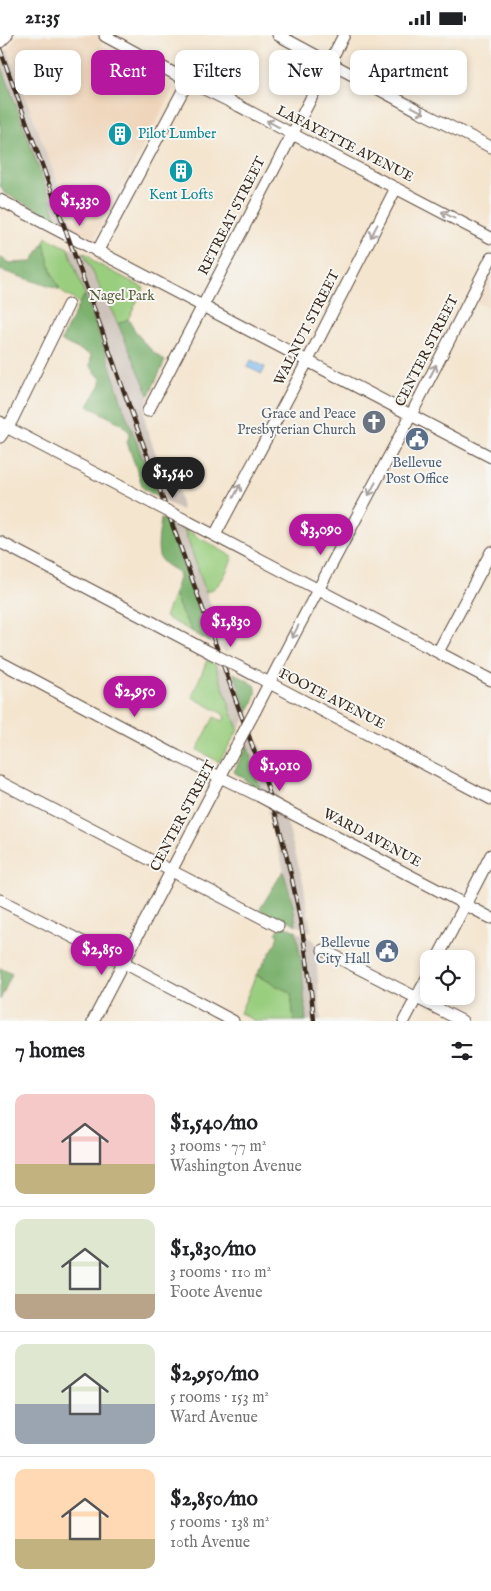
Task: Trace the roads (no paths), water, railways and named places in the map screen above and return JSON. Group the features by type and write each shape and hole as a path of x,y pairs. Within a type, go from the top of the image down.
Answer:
{"street":[{"path":"278,35 306,50"},
{"name":"RETREAT STREET","path":"336,50 344,35"},
{"name":"LAFAYETTE AVENUE","path":"105,36 175,74"},
{"path":"340,68 491,147"},
{"path":"97,252 181,95"},
{"name":"LAFAYETTE AVENUE","path":"217,95 491,238"},
{"name":"RETREAT STREET","path":"148,411 312,95"},
{"name":"WALNUT STREET","path":"215,535 308,360 396,188"},
{"path":"4,203 491,457"},
{"name":"CENTER STREET","path":"93,1021 411,415 491,258"},
{"path":"68,305 2,429 215,535 491,680"},
{"name":"FOOTE AVENUE","path":"0,542 491,799"},
{"path":"438,652 491,552"},
{"path":"0,676 3,663"},
{"name":"WARD AVENUE","path":"3,663 491,918"},
{"path":"0,782 278,926"},
{"path":"442,950 491,855"},
{"path":"0,900 233,1021"},
{"path":"323,950 462,1021"},
{"path":"404,1021 420,991"}],"water":[{"path":"251,360 265,367 262,374 247,367"}],"railway":[{"path":"0,49 268,789 291,875 303,933 314,1021"}],"place":[{"name":"Pilot Lumber","path":"120,134"},
{"name":"Kent Lofts","path":"181,171"},
{"name":"Grace and Peace Presbyterian Church","path":"374,422"},
{"name":"Bellevue Post Office","path":"417,439"},
{"name":"Bellevue City Hall","path":"387,951"}],"park label":[{"name":"Nagel Park","path":"122,296"}]}
